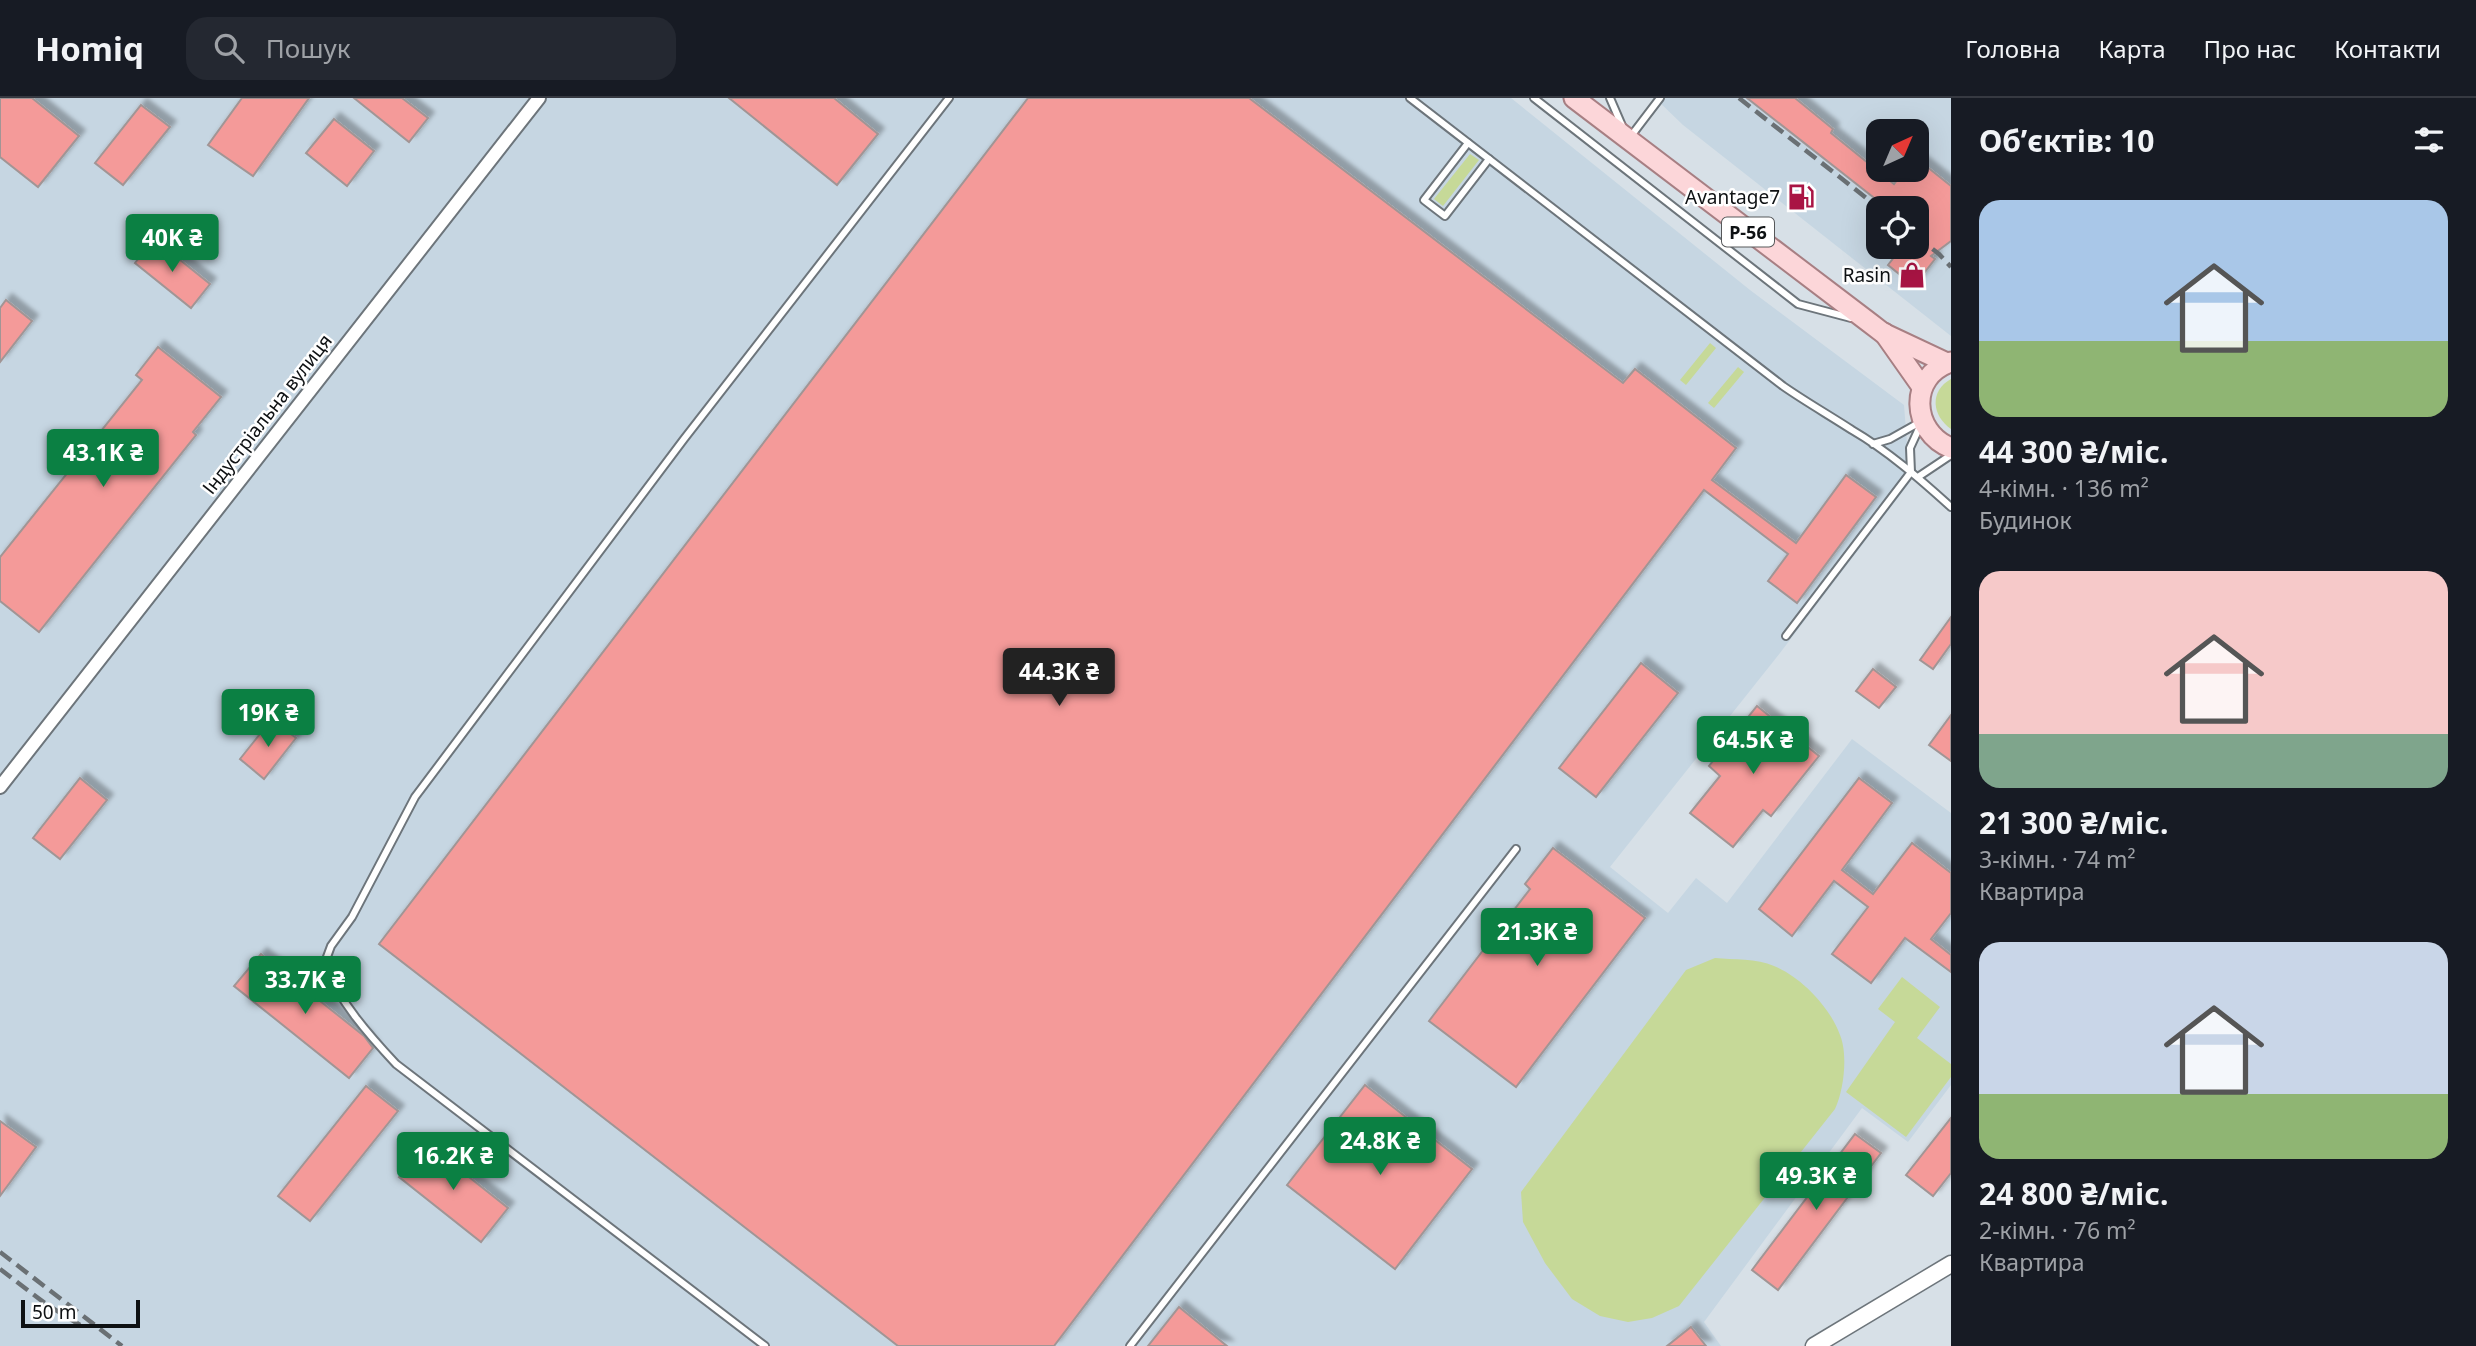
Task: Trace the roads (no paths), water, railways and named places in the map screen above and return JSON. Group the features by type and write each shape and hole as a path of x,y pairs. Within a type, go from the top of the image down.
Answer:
{"main road":[{"name":"Р-56","path":"1574,98 1876,328 1949,363"},
{"name":"Р-56","path":"1876,328 1922,387 1933,371 1949,363"},
{"path":"1922,387 1919,405 1922,421 1931,435 1951,448"}],"street":[{"name":"Індустріальна вулиця","path":"0,787 539,98"},
{"path":"1814,1346 1951,1264"}],"lane":[{"path":"765,1346 396,1064 362,1028 336,991 324,965 331,946 352,917 415,797 684,439 949,98"},
{"path":"1410,98 1783,386 1912,472 1951,507"},
{"path":"1534,98 1798,304 1876,328"},
{"path":"1611,98 1627,140"},
{"path":"1627,140 1660,98"},
{"path":"1468,143 1424,200 1445,216 1489,159"},
{"path":"1873,444 1890,439 1922,421"},
{"path":"1786,636 1912,472 1910,448 1922,421"},
{"path":"1918,477 1951,455"},
{"path":"1130,1346 1516,849"}],"railway":[{"path":"1739,98 1866,198"},
{"path":"1929,246 1951,267"},
{"path":"0,1252 122,1346"},
{"path":"0,1269 46,1304 80,1325"}],"place":[{"name":"Avantage7","path":"1801,197"},
{"name":"Rasin","path":"1912,275"}]}
